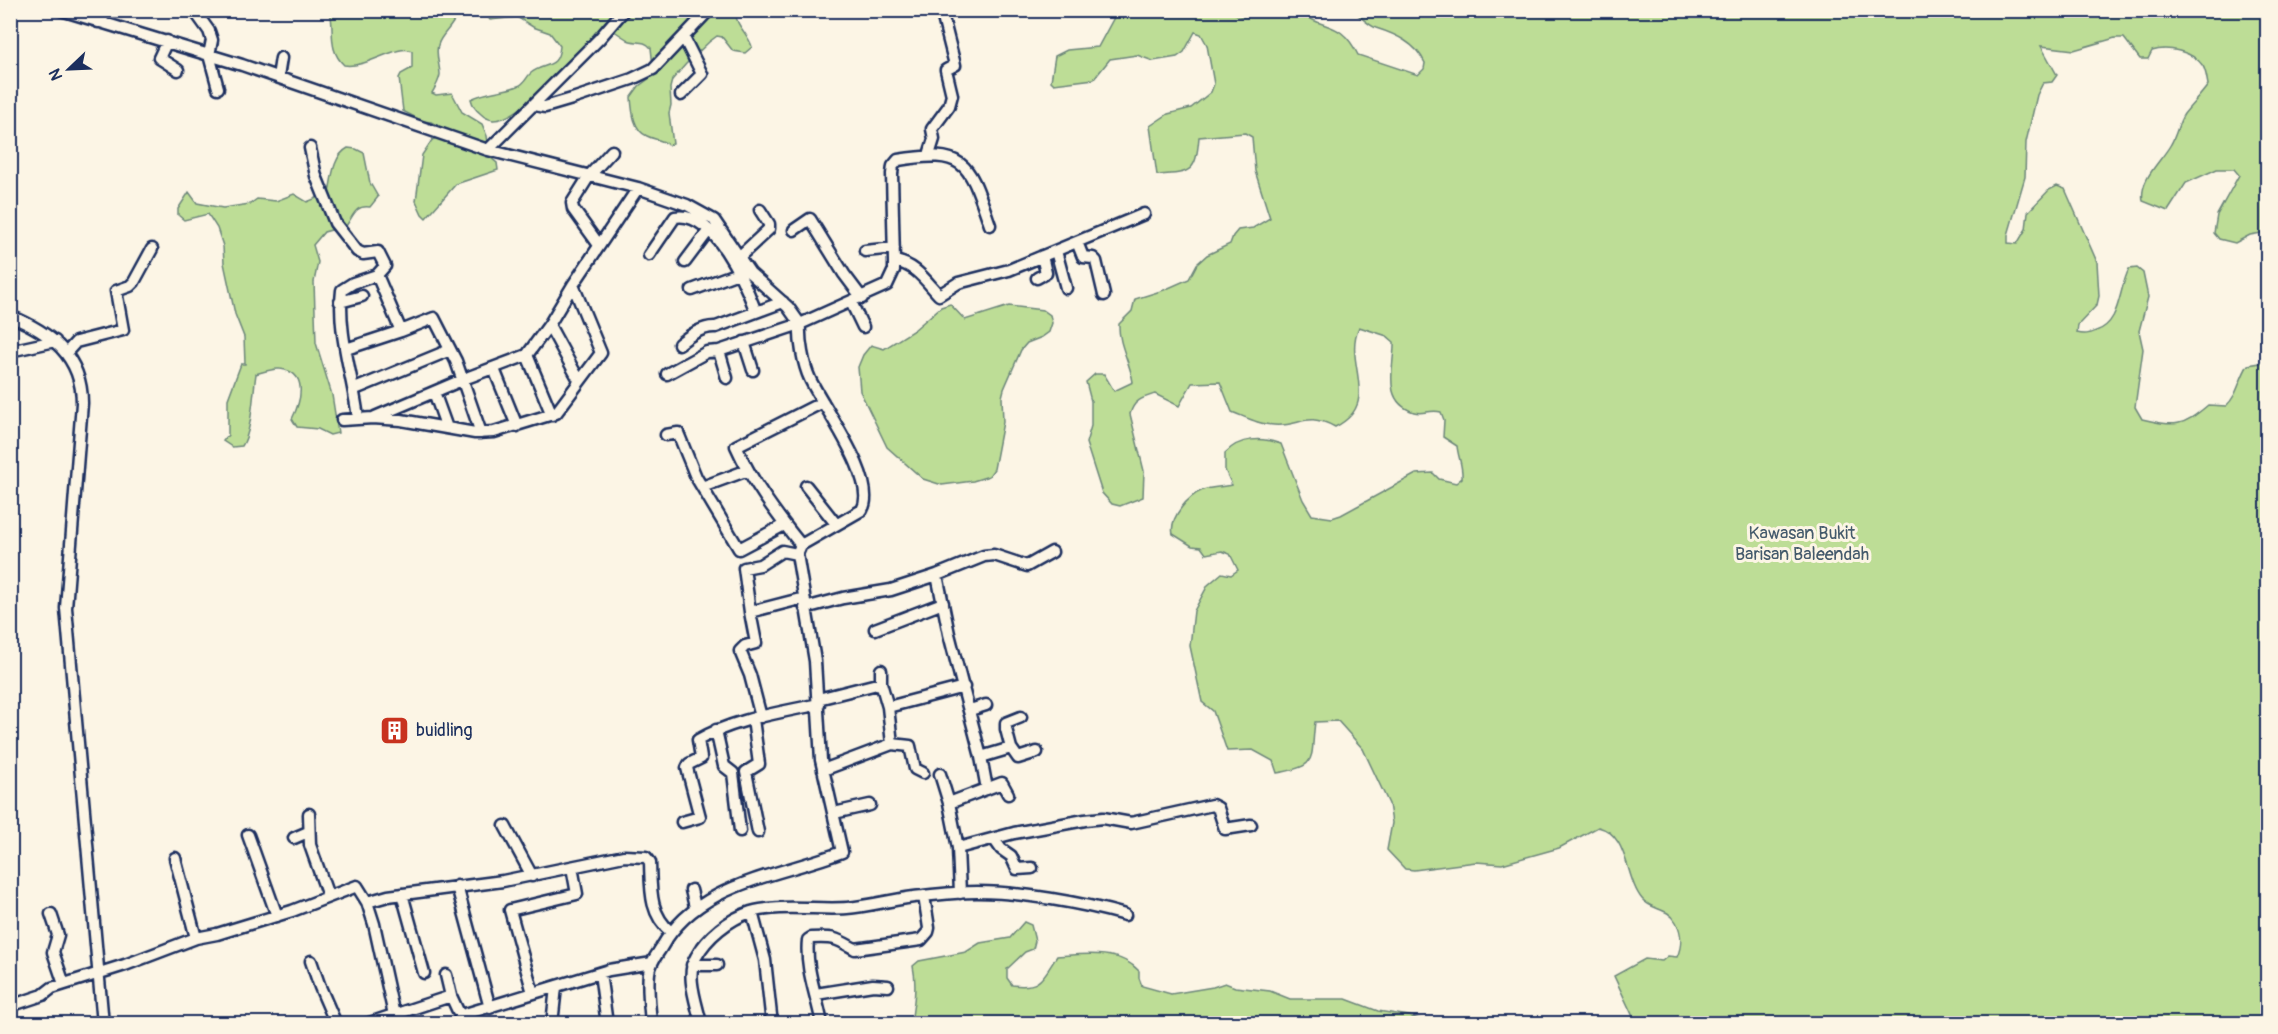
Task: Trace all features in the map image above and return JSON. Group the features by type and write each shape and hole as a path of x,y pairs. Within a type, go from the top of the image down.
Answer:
{"street":[{"path":"98,22 110,10"},
{"path":"194,10 209,31 212,40 209,55 218,88"},
{"path":"488,150 535,105 624,10"},
{"path":"535,105 545,107 632,79 653,69 710,10"},
{"path":"929,155 934,139 932,129 949,106 952,96 946,69 955,64 941,10"},
{"path":"62,11 167,41 278,77 488,150 638,188 687,205 710,216 754,278 783,303 800,324 799,332 808,373 849,449 864,484 865,502 862,510 799,549 782,551 760,565 744,568"},
{"path":"681,94 702,74 684,38"},
{"path":"167,41 159,58 178,70"},
{"path":"278,77 281,58"},
{"path":"310,148 316,176 335,223 357,251 363,254 378,252 384,268 377,275 342,290 340,302 358,418"},
{"path":"599,245 572,203 589,176 612,151"},
{"path":"667,374 707,352 719,351 800,324 887,285 894,270 893,166 898,160 929,155 964,165 975,182 990,225"},
{"path":"373,418 527,355 549,326 573,285 638,188"},
{"path":"739,257 769,229 769,224 760,210"},
{"path":"894,261 906,265 925,278 939,296 958,283 1009,270 1144,214"},
{"path":"650,255 675,217 684,216 697,221 709,230 724,249 756,312"},
{"path":"794,230 810,219 844,274 856,300 862,327"},
{"path":"685,262 709,230"},
{"path":"1077,242 1083,257 1093,258 1096,261 1104,294"},
{"path":"865,251 894,248"},
{"path":"66,353 76,342 123,330 116,291 134,282 152,249"},
{"path":"1056,251 1066,288"},
{"path":"1037,278 1046,273 1042,256"},
{"path":"692,291 738,273"},
{"path":"377,275 401,331"},
{"path":"342,420 373,418 400,420 481,433 494,432 552,415 558,411 601,352 573,285"},
{"path":"340,302 362,296"},
{"path":"679,344 693,333 783,303"},
{"path":"10,316 36,327 55,341 66,353 81,381 82,403 66,603 103,1023"},
{"path":"346,349 433,318 463,381 481,433"},
{"path":"549,326 579,380"},
{"path":"10,351 55,341"},
{"path":"744,342 753,370"},
{"path":"355,389 450,350"},
{"path":"719,351 727,378"},
{"path":"527,355 552,415"},
{"path":"494,369 517,426"},
{"path":"434,392 447,428"},
{"path":"651,1023 649,973 652,963 670,932 695,907 721,893 842,852 823,770 815,661 799,549 747,470 737,445 823,402"},
{"path":"666,435 678,433 702,487 739,549 744,568 756,643 745,646 741,651 750,675 757,718 759,764 746,772 758,832"},
{"path":"702,487 747,470"},
{"path":"806,486 836,524"},
{"path":"739,549 784,525"},
{"path":"750,612 891,590 984,556 994,555 1027,566 1052,552"},
{"path":"937,575 987,789"},
{"path":"875,628 943,603"},
{"path":"881,670 881,683 888,707 892,744"},
{"path":"682,822 700,817 687,767 701,758 698,740 716,730 881,683"},
{"path":"888,707 964,687"},
{"path":"970,710 986,705"},
{"path":"1021,717 1006,723 1011,748 1017,758 1037,752"},
{"path":"716,730 723,763 732,773 740,831"},
{"path":"823,770 892,744 910,746 915,769 923,773"},
{"path":"981,757 1011,748"},
{"path":"940,774 949,803 958,848 960,893"},
{"path":"949,803 973,792 1002,783 1008,794"},
{"path":"834,813 870,805"},
{"path":"958,848 1014,833 1085,820 1103,818 1131,823 1212,806 1218,808 1225,829 1251,825"},
{"path":"309,814 308,832 314,860 328,896"},
{"path":"505,826 532,876"},
{"path":"294,838 308,832"},
{"path":"248,835 277,916"},
{"path":"994,839 1001,849 1011,856 1017,869 1032,868"},
{"path":"368,902 402,894 532,876 624,856 646,857 650,862 654,910 657,918 670,932"},
{"path":"175,858 196,938"},
{"path":"533,993 510,910 577,894 572,867"},
{"path":"10,1006 43,995 52,988 98,974 196,938 277,916 357,886 368,902 394,1015"},
{"path":"457,886 490,1008"},
{"path":"690,890 695,907"},
{"path":"701,1023 692,965 714,935 734,919 753,912 862,906 924,896 977,892 1097,907 1125,915"},
{"path":"402,894 424,973"},
{"path":"822,1023 809,967 807,951 809,939 839,939 855,949 921,940 929,928 924,896"},
{"path":"753,912 765,960 771,1016"},
{"path":"51,914 58,935 53,952 64,984"},
{"path":"311,961 336,1023"},
{"path":"446,975 451,996 463,1019 533,993 600,973 652,963"},
{"path":"692,965 717,965"},
{"path":"600,973 607,1023"},
{"path":"816,993 873,985 888,986"},
{"path":"552,1023 556,987"},
{"path":"366,1023 451,996"}],"green space":[{"path":"449,10 456,16 438,45 440,75 432,93 436,95 452,93 462,112 482,124 487,136 490,157 497,163 498,170 456,184 426,218 416,201 422,155 432,140 436,138 438,126 403,111 399,78 401,74 412,68 412,51 399,50 362,63 344,65 333,46 330,11"},
{"name":"Kawasan Bukit Barisan Baleendah","path":"1118,10 1230,11 1242,16 1251,16 1271,10 1300,11 1316,22 1345,35 1358,55 1418,75 1424,69 1425,63 1411,45 1397,36 1370,25 1353,11 2267,11 2267,232 2250,235 2235,243 2219,239 2214,233 2217,215 2239,175 2234,169 2217,169 2186,183 2168,211 2143,201 2147,178 2171,144 2184,114 2208,85 2206,73 2199,61 2186,53 2165,49 2152,51 2148,59 2140,59 2124,38 2115,38 2074,50 2041,46 2057,75 2052,82 2043,83 2037,95 2026,142 2025,177 2008,235 2008,243 2017,244 2026,229 2028,212 2049,190 2057,186 2065,189 2097,262 2099,296 2097,305 2078,325 2077,333 2089,333 2104,327 2115,313 2129,269 2137,268 2143,273 2148,297 2139,331 2143,349 2135,407 2142,419 2178,423 2192,418 2208,405 2226,406 2233,397 2248,365 2267,362 2267,1023 1636,1023 1614,976 1645,959 1662,961 1668,956 1677,957 1680,935 1673,917 1650,906 1642,899 1616,838 1608,831 1598,827 1559,848 1502,864 1476,862 1414,870 1405,869 1387,850 1392,823 1389,804 1363,749 1338,721 1315,722 1310,760 1300,768 1277,773 1273,761 1253,750 1227,751 1213,711 1202,702 1190,646 1194,611 1208,585 1222,573 1231,575 1238,570 1230,554 1222,551 1206,554 1201,547 1192,546 1173,534 1174,521 1181,508 1191,497 1206,489 1232,485 1225,470 1225,453 1244,441 1266,440 1281,444 1303,500 1312,515 1332,518 1416,474 1433,473 1439,479 1456,483 1462,478 1462,469 1457,446 1443,437 1444,420 1441,412 1414,412 1403,407 1397,400 1392,382 1394,342 1387,336 1359,327 1355,340 1359,381 1357,406 1349,417 1335,427 1317,420 1283,425 1258,422 1232,412 1220,382 1192,383 1179,406 1155,394 1139,400 1132,409 1130,414 1144,471 1143,497 1120,506 1112,504 1102,493 1086,443 1091,426 1091,401 1086,382 1095,374 1104,374 1114,391 1133,382 1120,339 1119,324 1132,311 1135,299 1189,279 1197,264 1207,255 1230,244 1238,230 1253,228 1270,218 1255,171 1252,137 1245,133 1199,137 1196,158 1190,169 1184,172 1157,175 1150,126 1168,114 1191,108 1211,92 1214,84 1207,45 1201,34 1195,32 1184,52 1177,57 1153,61 1137,55 1110,59 1094,79 1054,84 1051,81 1055,56 1067,50 1098,47"},
{"path":"484,11 736,11 737,21 752,47 745,53 733,51 722,37 717,36 672,80 669,113 673,144 669,145 642,133 633,113 631,97 639,86 654,75 651,48 648,45 628,40 605,25 553,81 520,109 493,120 483,116 471,99 520,85 531,73 554,62 559,54 560,46 550,33 533,27 517,17 490,20"},
{"path":"348,148 364,153 370,183 378,197 370,207 358,209 346,226 324,232 313,245 318,262 314,282 316,343 332,395 338,433 330,435 318,429 297,427 292,419 300,396 299,381 289,371 274,369 256,374 250,422 245,440 242,446 232,447 223,441 228,435 228,399 241,364 245,364 244,337 235,314 224,263 223,246 217,228 208,214 184,220 178,215 178,209 189,192 197,203 223,208 250,204 257,199 276,201 294,194 307,202 329,193 336,162"},
{"path":"950,304 965,320 1009,306 1043,310 1050,315 1052,323 1049,332 1027,343 1021,350 1004,389 1003,422 994,469 989,476 973,481 942,485 923,479 887,447 860,391 858,367 863,355 871,345 884,349 914,330 941,307"},
{"path":"1024,922 1031,925 1035,941 1033,949 1025,952 1007,969 1007,978 1012,985 1029,985 1040,981 1057,956 1101,954 1122,959 1131,964 1139,971 1142,986 1171,994 1225,983 1235,987 1270,991 1290,999 1346,999 1378,1011 1409,1016 1432,1023 911,1023 915,987 913,966 919,961 966,952 980,943 1010,938"}],"place":[{"name":"buidling","path":"395,730"}]}
